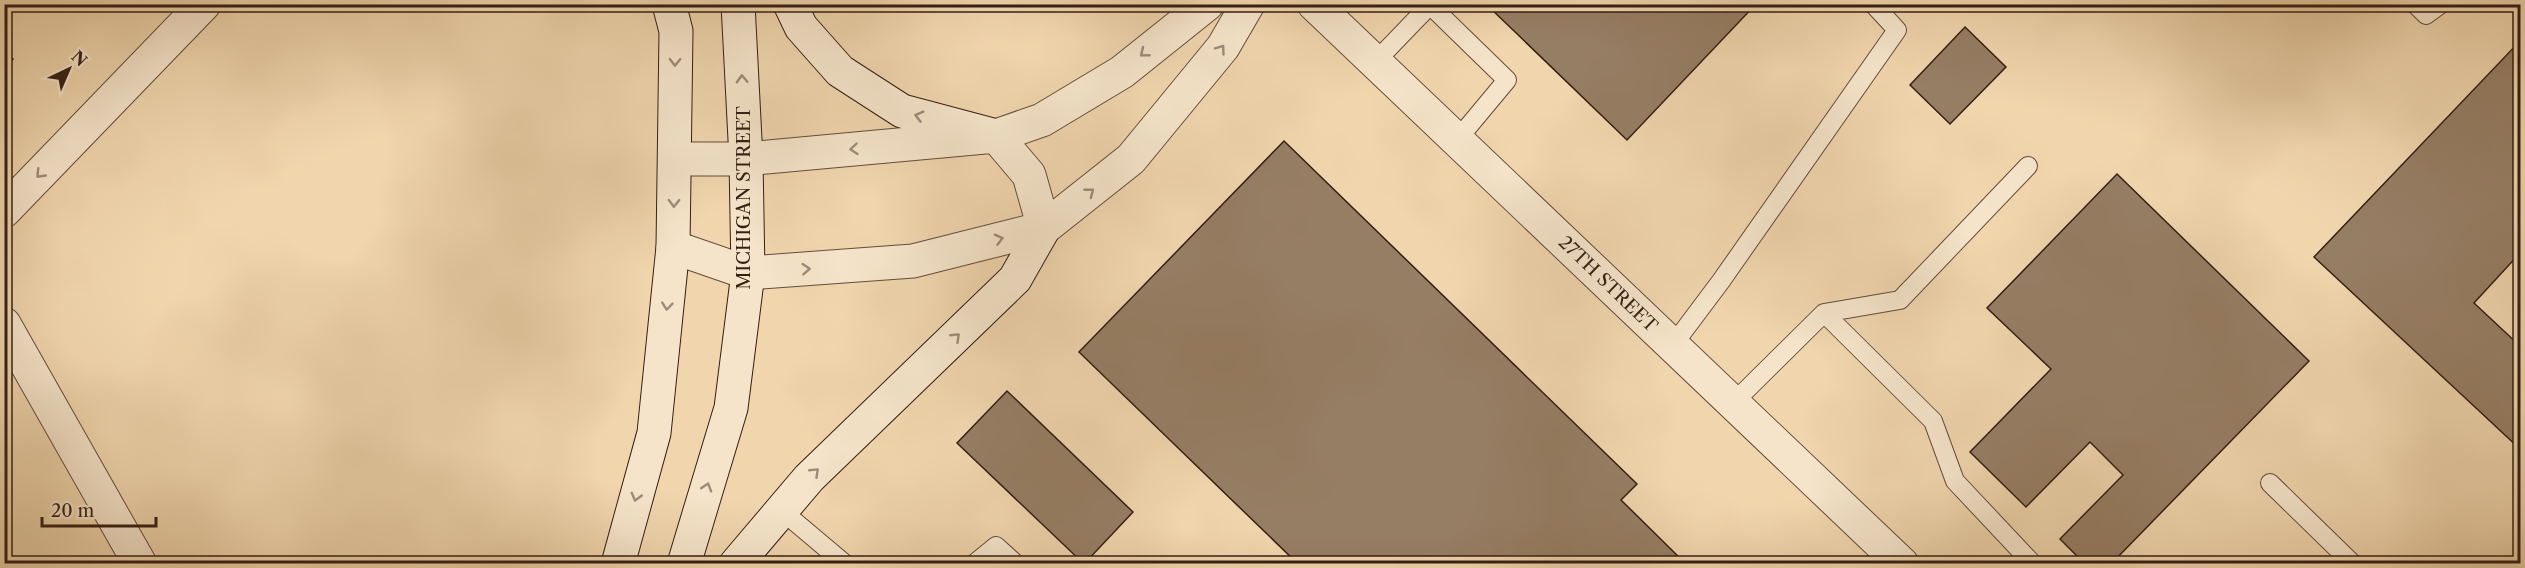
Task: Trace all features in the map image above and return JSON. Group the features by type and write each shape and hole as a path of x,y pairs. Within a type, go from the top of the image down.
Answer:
{"street":[{"path":"4,211 204,4"},
{"path":"618,564 654,433 673,247 676,32 669,4"},
{"name":"MICHIGAN STREET","path":"684,564 731,408 748,273 746,159 738,4"},
{"path":"790,4 801,27 840,71 902,111 996,136 1029,175 1044,228"},
{"path":"675,159 746,159 996,136 1042,120 1122,72 1207,4"},
{"path":"736,564 809,478 1015,279 1044,228 1131,159 1223,47 1248,4"},
{"name":"27TH STREET","path":"1314,4 1902,564"},
{"path":"673,247 748,273 913,261 1044,228"},
{"path":"4,324 140,564"}],"lane":[{"path":"1673,345 1721,281 1897,30 1874,4"},
{"path":"2415,4 2426,15 2441,4"},
{"path":"1375,62 1430,5 1507,80 1457,140"},
{"path":"1733,403 1824,312 1900,300 2028,166"},
{"path":"1824,312 1933,421 1955,481 2033,564"},
{"path":"2270,483 2353,564"},
{"path":"781,510 844,564"},
{"path":"974,564 996,546 1016,564"}],"building":[{"path":"1486,4 1756,4 1627,140"},
{"path":"1965,27 2006,67 1950,124 1910,85"},
{"path":"2520,41 2520,253 2474,303 2520,346 2520,449 2314,257"},
{"path":"4,50 13,59 4,68"},
{"path":"1284,141 1637,484 1621,500 1686,564 1298,564 1079,352"},
{"path":"2117,174 2309,361 2111,564 2085,564 2060,539 2123,475 2090,442 2026,507 1970,452 2051,369 1987,308"},
{"path":"1007,391 1133,512 1084,564 957,443"}]}
